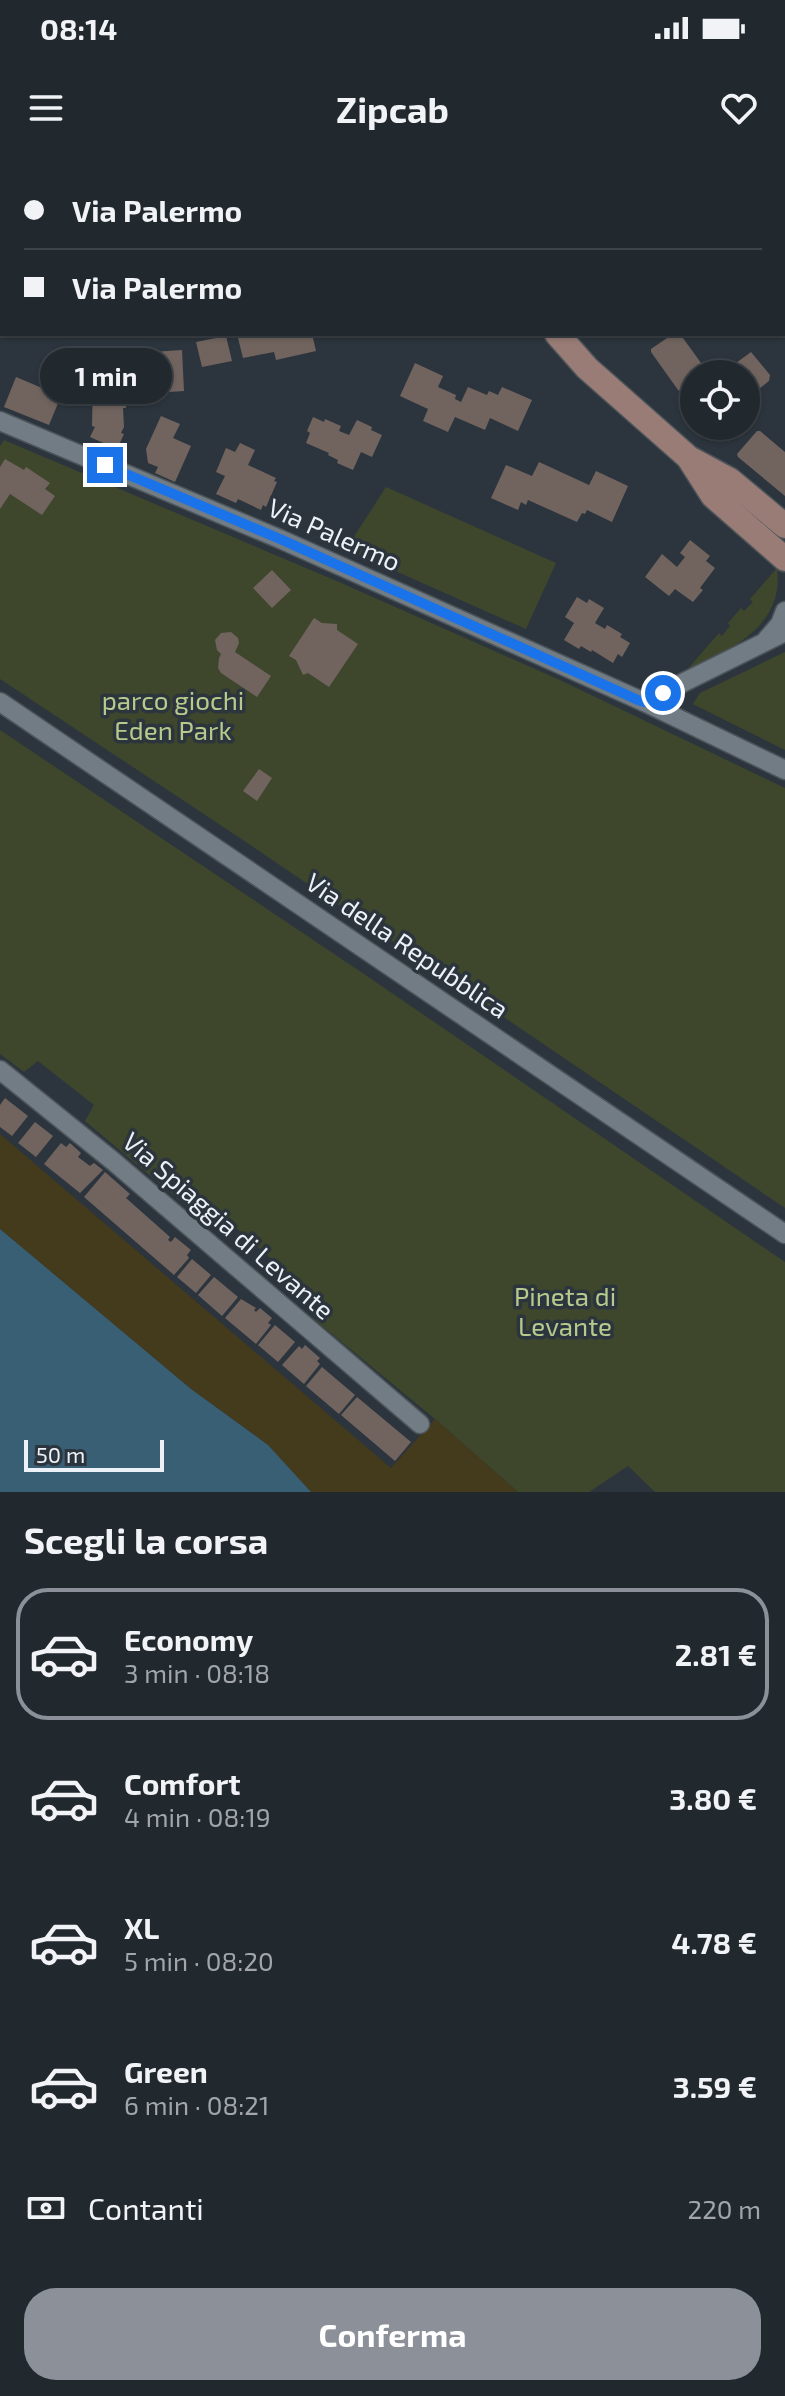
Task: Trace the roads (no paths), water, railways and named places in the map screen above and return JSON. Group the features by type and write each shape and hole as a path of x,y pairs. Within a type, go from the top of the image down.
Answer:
{"main road":[{"path":"559,336 587,368 689,458 730,480 785,526"},
{"path":"689,458 713,496 785,559"}],"street":[{"name":"Via Palermo","path":"0,421 203,506 644,702 785,770"},
{"path":"765,642 780,624 785,611"},
{"path":"644,702 785,632"},
{"path":"675,717 681,685"},
{"name":"Via della Repubblica","path":"0,702 785,1234"},
{"name":"Via Spiaggia di Levante","path":"0,1070 113,1161 420,1424"}],"water":[{"path":"0,1229 191,1389 268,1445 311,1492 0,1492"}],"park label":[{"name":"parco giochi Eden Park","path":"173,716"},
{"name":"Pineta di Levante","path":"565,1312"}]}
